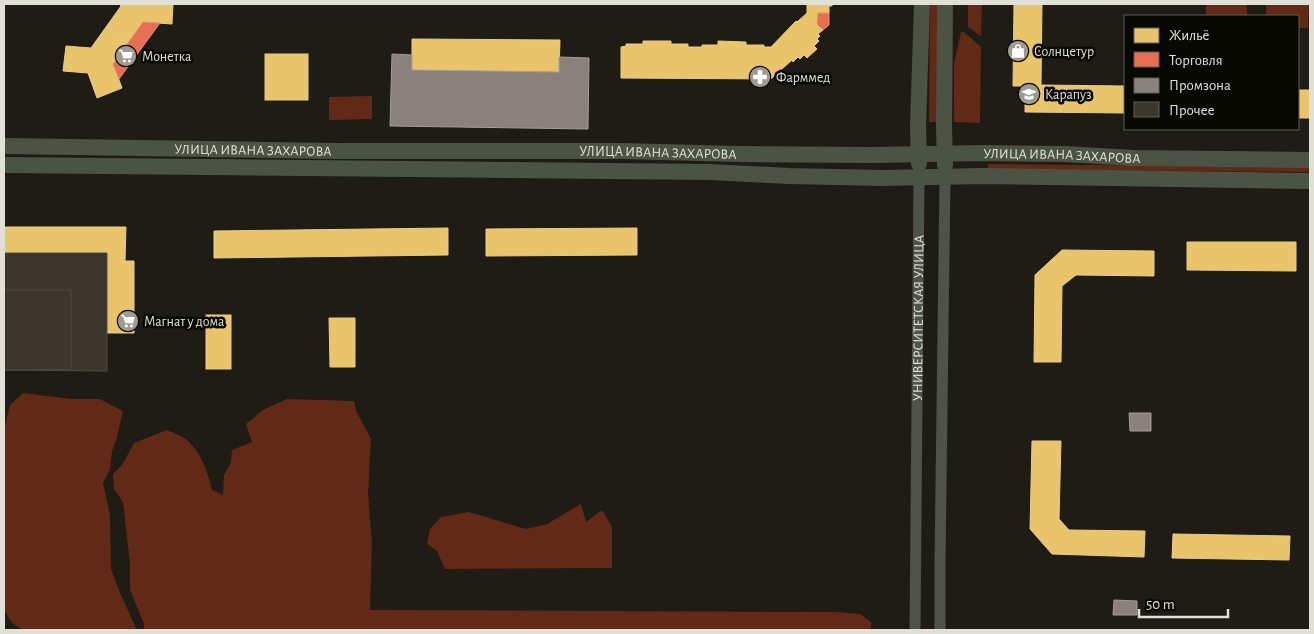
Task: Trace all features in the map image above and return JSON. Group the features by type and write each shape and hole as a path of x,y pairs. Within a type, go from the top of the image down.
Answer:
{"main road":[{"name":"УНИВЕРСИТЕТСКАЯ УЛИЦА","path":"919,177 918,126 922,4"},
{"name":"УНИВЕРСИТЕТСКАЯ УЛИЦА","path":"945,4 945,177"},
{"name":"УЛИЦА ИВАНА ЗАХАРОВА","path":"4,146 350,151 1064,154 1135,158 1310,160"},
{"name":"УЛИЦА ИВАНА ЗАХАРОВА","path":"4,165 710,172 881,178 984,176 1310,180"}],"street":[{"name":"УНИВЕРСИТЕТСКАЯ УЛИЦА","path":"915,630 919,177"},
{"name":"УНИВЕРСИТЕТСКАЯ УЛИЦА","path":"940,630 945,177"}],"shaded area":[{"path":"930,4 939,4 938,122 929,122"},
{"path":"968,4 982,4 981,36 968,27"},
{"path":"1206,4 1247,4 1247,15 1206,15"},
{"path":"1266,4 1309,4 1308,28 1299,28 1299,15 1266,15"},
{"path":"961,32 964,32 981,47 980,123 954,122 954,64"},
{"path":"372,96 372,119 329,120 329,97"},
{"path":"988,164 1310,167 1310,172 988,169"},
{"path":"23,393 71,399 100,399 123,411 112,451 110,469 103,483 110,515 111,569 137,630 23,630 12,623 4,610 4,429 10,405"},
{"path":"287,399 354,401 356,411 371,439 368,493 372,543 370,610 834,612 860,614 871,622 871,630 144,630 144,624 130,590 130,564 123,502 114,489 113,474 122,465 134,443 167,430 184,438 193,446 204,464 212,490 223,495 224,475 231,462 232,450 252,442 246,424 263,410"},
{"path":"581,504 586,522 602,510 612,527 612,568 445,569 437,551 427,544 430,529 441,517 469,512 526,529 547,524"}],"building: Жильё":[{"path":"119,4 173,4 172,24 143,22 128,43 106,27 121,6"},
{"path":"807,4 832,4 832,6 829,6 829,13 818,13 817,24 823,30 818,34 820,36 817,39 819,41 814,46 817,49 807,58 804,55 800,59 798,57 793,62 792,60 771,79 621,78 621,47 626,46 626,44 643,44 643,41 671,41 671,44 688,44 688,47 702,47 702,45 718,45 718,41 746,42 746,45 771,47 796,21 807,13"},
{"path":"1014,4 1042,4 1041,85 1124,86 1124,113 1025,112 1025,86 1013,86"},
{"path":"106,27 128,43 113,64 122,88 97,98 88,73 63,71 66,46 91,48"},
{"path":"412,39 560,40 559,72 412,70"},
{"path":"265,54 308,54 308,100 265,100"},
{"path":"1299,90 1310,90 1310,118 1299,118"},
{"path":"4,227 126,227 125,261 134,261 134,333 107,333 107,253 4,253"},
{"path":"448,228 448,255 214,258 214,231"},
{"path":"637,228 637,255 486,256 486,229"},
{"path":"1187,242 1296,242 1296,271 1187,270"},
{"path":"1062,250 1154,251 1154,276 1076,275 1062,286 1061,362 1034,362 1035,275"},
{"path":"206,315 231,315 231,369 206,369"},
{"path":"329,318 355,318 355,367 330,367"},
{"path":"1032,441 1061,441 1059,519 1069,530 1145,531 1144,557 1052,554 1030,529"},
{"path":"1173,534 1290,536 1289,560 1172,558"}],"building: Торговля":[{"path":"818,13 829,13 829,25 823,30 817,24"},
{"path":"143,22 160,23 119,79 113,64"}],"building: Промзона":[{"path":"392,54 412,55 412,70 559,72 559,57 589,58 588,129 390,126"},
{"path":"1129,413 1151,413 1151,431 1130,431"},
{"path":"1114,600 1137,601 1137,615 1113,615"}],"building: Прочее":[{"path":"4,253 107,253 107,371 4,370"},
{"path":"4,290 71,290 71,370 4,370"}],"place":[{"name":"Солнцетур","path":"1018,51"},
{"name":"Монетка","path":"126,56"},
{"name":"Фарммед","path":"760,77"},
{"name":"Карапуз","path":"1029,94"},
{"name":"Магнат у дома","path":"128,321"}]}
